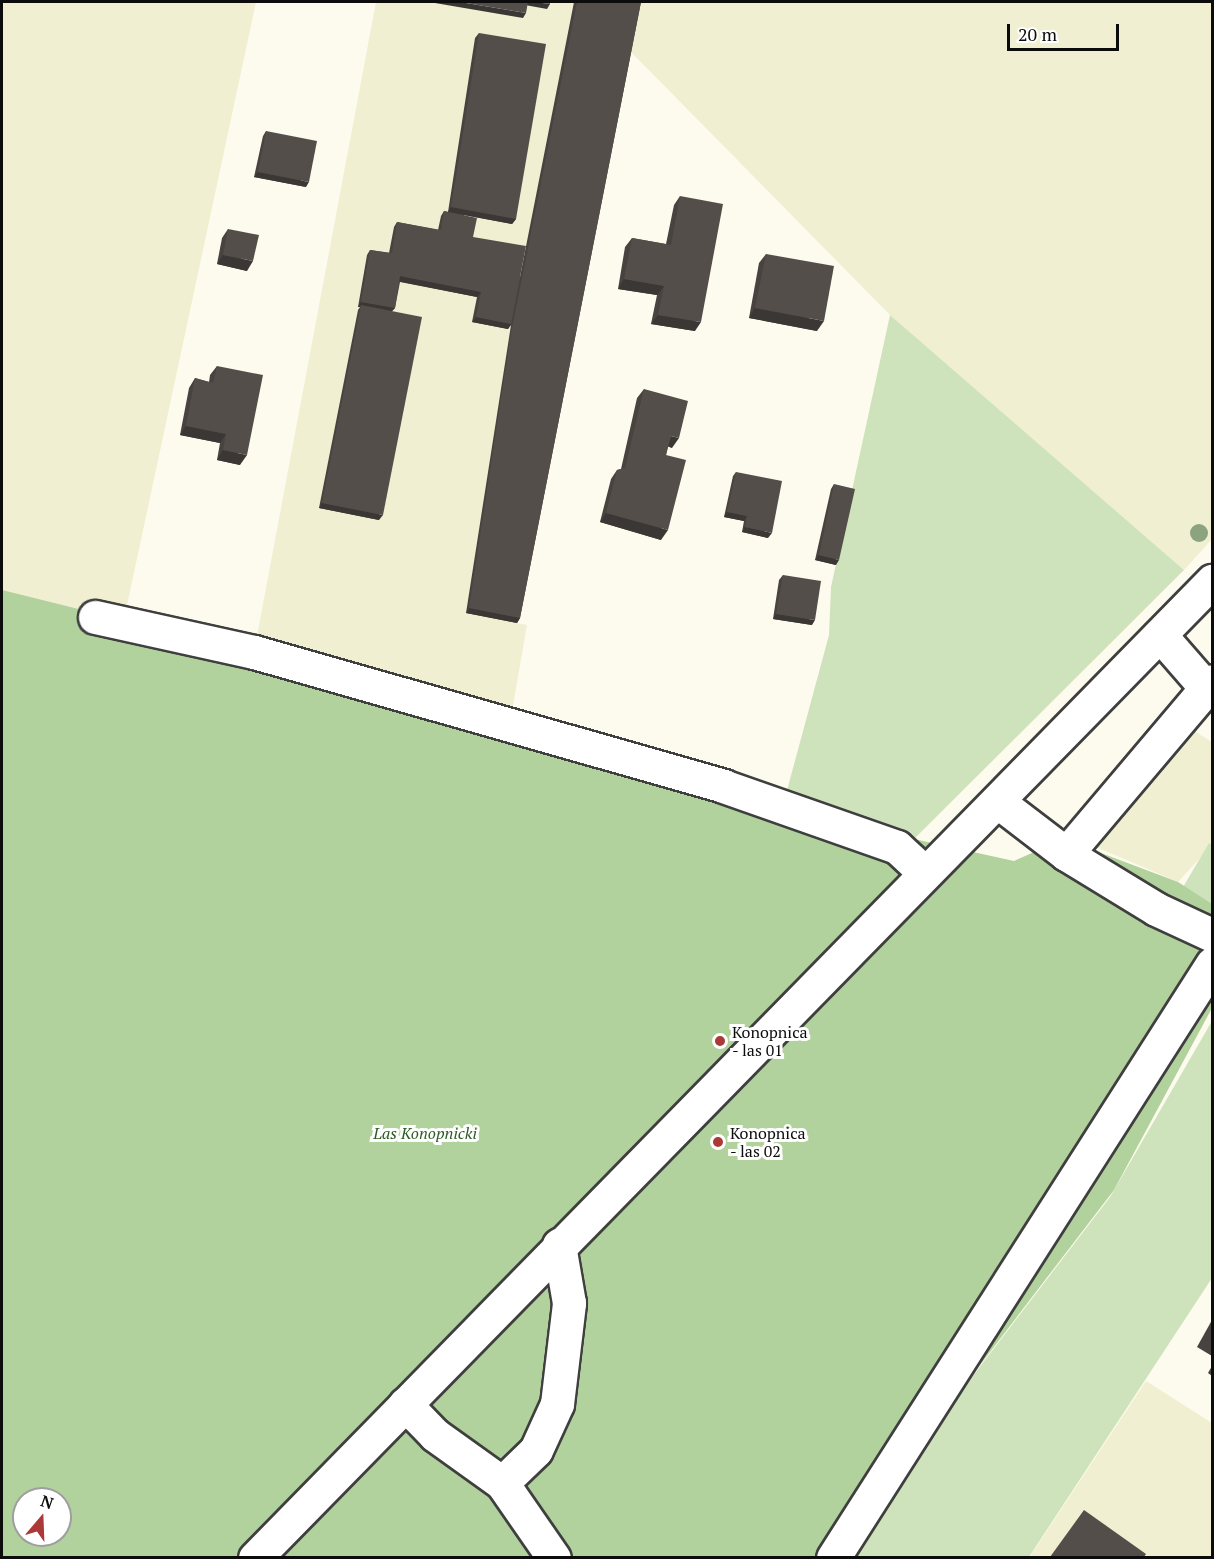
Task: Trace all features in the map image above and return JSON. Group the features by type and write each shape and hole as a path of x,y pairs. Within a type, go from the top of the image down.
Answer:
{"street":[{"path":"255,1557 1212,581"},
{"path":"95,617 254,652 723,786 897,847 925,873"},
{"path":"1066,854 1209,684 1160,635"},
{"path":"997,801 1066,854 1156,909 1212,935"},
{"path":"833,1557 1212,963"},
{"path":"502,1483 536,1450 557,1404 569,1303 559,1245"},
{"path":"405,1404 435,1435 502,1483 554,1557"}],"green space":[{"path":"2,2 256,2 123,624 2,591"},
{"path":"376,2 577,2 466,613 527,625 511,717 254,652"},
{"path":"639,2 1212,2 1212,539 1184,570 890,315 629,50"},
{"path":"890,315 1184,570 914,839 786,794 829,635 831,587"},
{"name":"Las Konopnicki","path":"2,590 239,649 914,839 1014,861 1064,839 1178,882 1212,904 1212,1008 1114,1190 833,1557 2,1558"},
{"path":"1177,720 1212,742 1212,845 1178,882 1082,841"},
{"path":"1209,843 1212,845 1212,922 1176,899"},
{"path":"1212,1021 1212,1278 1029,1557 833,1558 1110,1197"},
{"path":"1146,1381 1212,1423 1212,1557 1029,1558"}],"building":[{"path":"460,2 528,2 526,13"},
{"path":"577,2 641,2 520,618 469,608 511,333"},
{"path":"479,33 546,44 516,219 451,207"},
{"path":"266,131 317,141 309,182 258,172"},
{"path":"680,196 723,204 701,322 658,315 664,286 624,279 632,238 671,245"},
{"path":"444,211 477,218 473,237 526,246 511,324 476,317 481,292 400,276 395,308 361,302 370,250 392,253 397,222 441,230"},
{"path":"228,229 259,235 253,261 223,255"},
{"path":"766,254 834,266 824,321 755,308"},
{"path":"361,305 422,317 383,515 322,503"},
{"path":"217,366 263,375 247,455 223,450 226,434 186,426 195,378 213,383"},
{"path":"644,389 688,401 679,438 671,436 666,455 686,460 668,530 606,513 617,470 625,468"},
{"path":"736,472 782,481 772,533 745,527 747,516 727,512"},
{"path":"834,484 855,489 839,560 819,555"},
{"path":"783,575 821,581 815,620 776,614"},
{"path":"1084,1510 1146,1554 1144,1557 1050,1557"}],"place":[{"name":"Konopnica - las 01","path":"720,1041"},
{"name":"Konopnica - las 02","path":"718,1142"}]}
